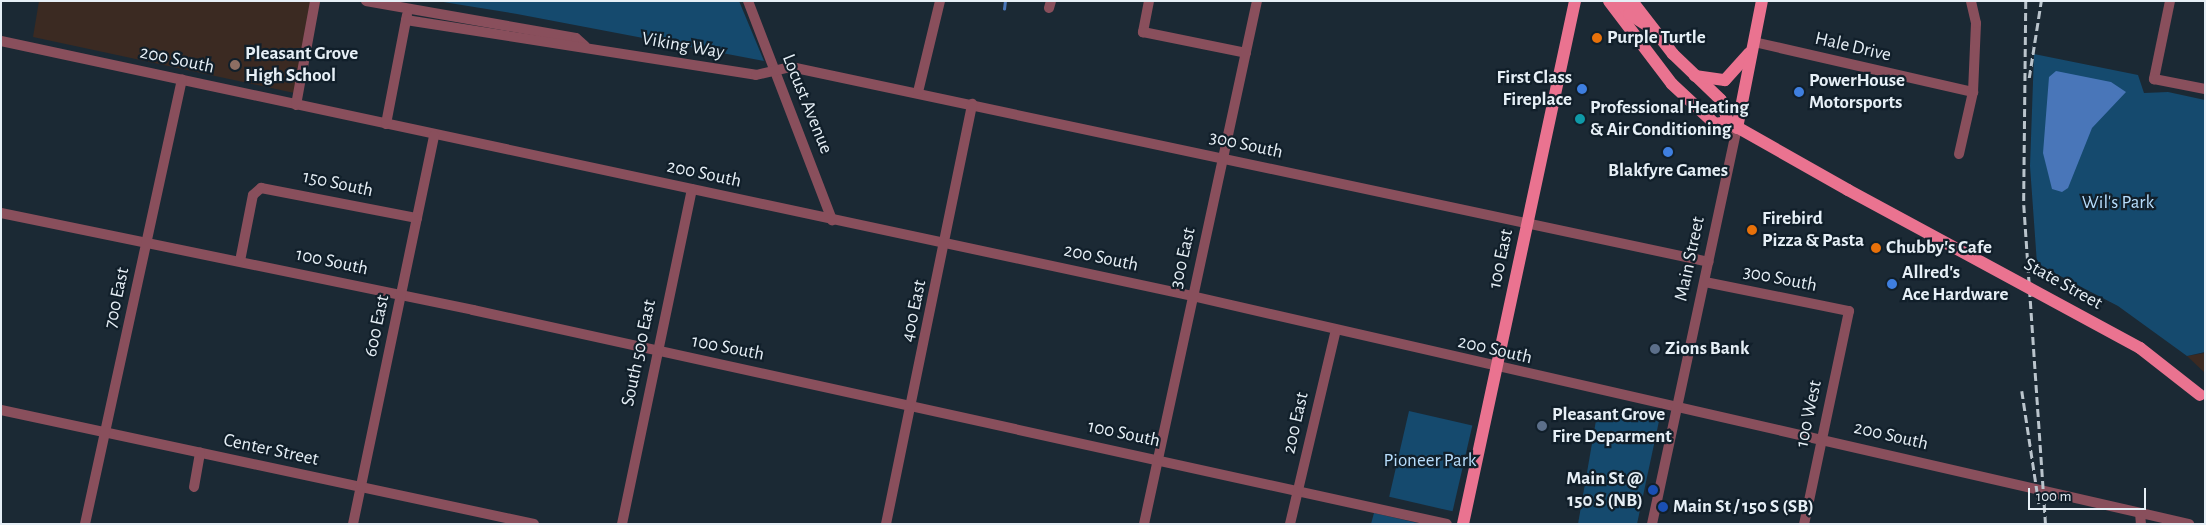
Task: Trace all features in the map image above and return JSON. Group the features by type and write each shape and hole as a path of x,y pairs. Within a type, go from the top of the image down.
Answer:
{"main road":[{"name":"State Street","path":"1609,1 1641,48 1715,124 1732,125 2132,344 2202,398"},
{"path":"1621,1 1630,14 1652,28"},
{"path":"1632,1 1652,28 1694,76 1720,100 1732,125"},
{"name":"Main Street","path":"1732,125 1753,46 1762,1"},
{"name":"100 East","path":"1463,524 1576,3"},
{"path":"1694,76 1725,80 1753,46"}],"street":[{"path":"296,105 315,1"},
{"name":"Viking Way","path":"366,1 407,14 576,38 585,46 714,69 756,75 776,71"},
{"name":"Locust Avenue","path":"748,1 832,220"},
{"path":"918,92 940,1"},
{"path":"1149,1 1143,32 1246,53"},
{"name":"300 East","path":"1144,524 1192,296 1225,158 1257,1"},
{"path":"1959,154 1973,92 1976,23 1971,1"},
{"path":"2170,1 2154,79 2205,89"},
{"path":"386,124 407,14"},
{"name":"200 South","path":"1,41 1192,296 1496,369 1822,438 2140,519 2189,524"},
{"name":"Hale Drive","path":"1753,46 1973,92"},
{"name":"300 South","path":"776,71 791,67 918,92 1709,262"},
{"name":"700 East","path":"86,524 182,79"},
{"name":"400 East","path":"886,524 972,104"},
{"name":"Main Street","path":"1652,524 1705,282 1732,125"},
{"name":"600 East","path":"353,524 434,134"},
{"name":"150 South","path":"240,261 254,193 266,187 417,218"},
{"name":"South 500 East","path":"622,524 692,189"},
{"name":"100 South","path":"1,213 401,294 1447,524"},
{"name":"300 South","path":"1705,282 1849,311"},
{"name":"100 West","path":"1804,524 1849,311"},
{"name":"200 East","path":"1290,524 1336,330"},
{"name":"Center Street","path":"1,410 534,524"},
{"path":"194,487 200,453"}],"shaded area":[{"name":"Pleasant Grove High School","path":"39,1 320,1 299,94 33,37"},
{"path":"2056,71 2111,82 2126,92 2092,128 2068,188 2062,192 2052,189 2043,153 2049,77"},
{"path":"2205,353 2205,373 2187,356"}],"green space":[{"path":"437,1 739,1 764,61 517,14"},
{"name":"Wil's Park","path":"2034,54 2138,75 2144,93 2168,92 2205,100 2205,352 2187,356 2118,306 2037,264 2030,166"},
{"path":"1598,409 1659,421 1637,524 1578,524"},
{"name":"Pioneer Park","path":"1409,411 1472,426 1453,511 1389,497"},
{"name":"Pioneer Park","path":"1374,513 1422,524 1371,524"}],"waterway":[{"path":"1004,9 1005,1"}],"railway":[{"path":"2026,1 2024,205 2046,524"},
{"path":"2029,78 2041,1"},
{"path":"2022,391 2039,504"}],"place":[{"name":"Purple Turtle","path":"1597,38"},
{"name":"Pleasant Grove High School","path":"235,65"},
{"name":"First Class Fireplace","path":"1582,89"},
{"name":"PowerHouse Motorsports","path":"1799,92"},
{"name":"Professional Heating & Air Conditioning","path":"1580,119"},
{"name":"Blakfyre Games","path":"1668,152"},
{"name":"Firebird Pizza & Pasta","path":"1752,230"},
{"name":"Chubby's Cafe","path":"1876,248"},
{"name":"Allred's Ace Hardware","path":"1892,284"},
{"name":"Zions Bank","path":"1655,349"},
{"name":"Pleasant Grove Fire Deparment","path":"1542,426"},
{"name":"Main St @ 150 S (NB)","path":"1653,490"},
{"name":"Main St / 150 S (SB)","path":"1663,507"}]}
